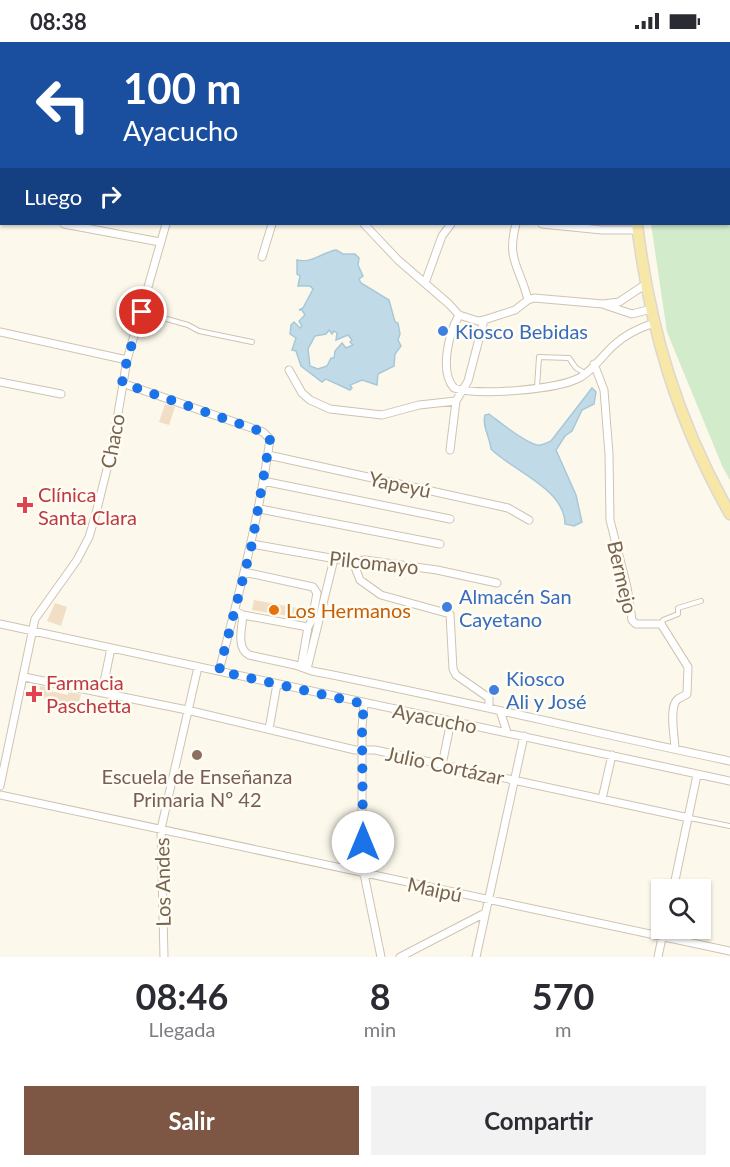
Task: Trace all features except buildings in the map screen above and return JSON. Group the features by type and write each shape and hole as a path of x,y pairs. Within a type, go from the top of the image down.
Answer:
{"main road":[{"path":"638,227 654,323 676,398 705,467 730,514"}],"street":[{"path":"69,225 160,242"},
{"name":"Chaco","path":"0,786 36,616 67,577 89,537 112,449 127,360 166,225"},
{"path":"262,257 272,225"},
{"path":"365,225 398,260 466,319 484,320 515,310 534,298 603,304 619,302 646,284"},
{"path":"424,283 448,225"},
{"path":"516,225 511,247 512,256 528,300"},
{"path":"552,225 602,230 638,227"},
{"path":"603,304 632,314 651,309"},
{"path":"459,315 454,323 448,352 447,374 454,388 464,391 537,387 569,382 586,373 615,344 633,331 654,323"},
{"path":"450,450 456,400 464,391 468,381 484,320"},
{"path":"0,332 127,360"},
{"name":"Bermejo","path":"594,364 604,390 609,454 610,520 627,587 632,620 636,624 661,624 686,661 689,673 687,694 677,699 673,707 675,749"},
{"path":"289,370 302,393 310,400 330,409 382,415 419,405 456,400"},
{"path":"0,382 61,394"},
{"path":"122,383 263,432 270,439 260,509 219,671"},
{"name":"Yapeyú","path":"268,455 508,508 530,520"},
{"path":"263,481 450,519"},
{"path":"260,509 440,544"},
{"name":"Pilcomayo","path":"252,544 353,562 365,560 437,570 496,583"},
{"path":"304,668 334,559"},
{"path":"353,562 360,580 381,595 450,614 453,669 460,680 489,698 489,708"},
{"path":"244,572 313,587 317,593 312,620 308,627 304,668"},
{"path":"235,611 243,615 308,627"},
{"name":"Ayacucho","path":"243,615 241,647 244,653 730,761"},
{"name":"Ayacucho","path":"0,624 730,781"},
{"path":"102,692 111,648"},
{"name":"Los Andes","path":"164,957 161,829 198,667"},
{"name":"Julio Cortázar","path":"24,677 689,818"},
{"path":"269,729 277,684"},
{"path":"364,704 362,864 381,957"},
{"path":"500,711 507,732"},
{"path":"442,765 451,721"},
{"path":"476,957 524,736"},
{"path":"602,799 612,755"},
{"path":"675,879 697,775"},
{"name":"Maipú","path":"0,795 488,900 651,930"},
{"path":"400,957 485,913"},
{"path":"658,957 662,939"},
{"name":"Maipú","path":"688,939 730,951"}],"lane":[{"path":"142,312 188,325 199,331 252,342"},
{"path":"537,387 539,357 569,358 576,368 586,373"},
{"path":"661,624 663,620 678,614 678,608 701,601"},
{"path":"689,818 730,826"}],"green space":[{"path":"651,225 730,225 730,480 723,468 667,332"}],"water":[{"path":"331,251 355,254 359,258 358,265 363,276 359,279 361,283 389,300 395,322 398,323 400,334 398,340 401,346 395,354 394,366 378,374 377,385 362,380 350,385 352,388 350,390 326,379 322,382 301,366 296,351 292,350 296,338 290,334 291,325 294,322 300,328 302,326 299,321 305,315 302,310 299,310 303,308 313,289 310,286 298,286 300,276 297,274 297,260 312,259","holes":["329,330 332,334 334,331 337,333 336,340 348,335 353,345 346,348 342,343 327,366 318,369 310,366 308,349 315,336 326,334"]},
{"path":"592,388 596,392 594,404 582,410 572,431 565,436 556,450 576,495 582,522 574,526 565,524 563,512 557,501 547,491 491,449 484,419 485,415 489,414 525,440 542,445 551,441"}],"place":[{"name":"Kiosco Bebidas","path":"443,331"},
{"name":"Clínica Santa Clara","path":"25,505"},
{"name":"Almacén San Cayetano","path":"447,607"},
{"name":"Los Hermanos","path":"274,610"},
{"name":"Kiosco Ali y José","path":"494,690"},
{"name":"Farmacia Paschetta","path":"34,694"},
{"name":"Escuela de Enseñanza Primaria Nº 42","path":"197,755"}],"route":[{"path":"142,312 122,383 263,432 270,439 260,509 219,671 364,704 362,727 363,842"}]}
